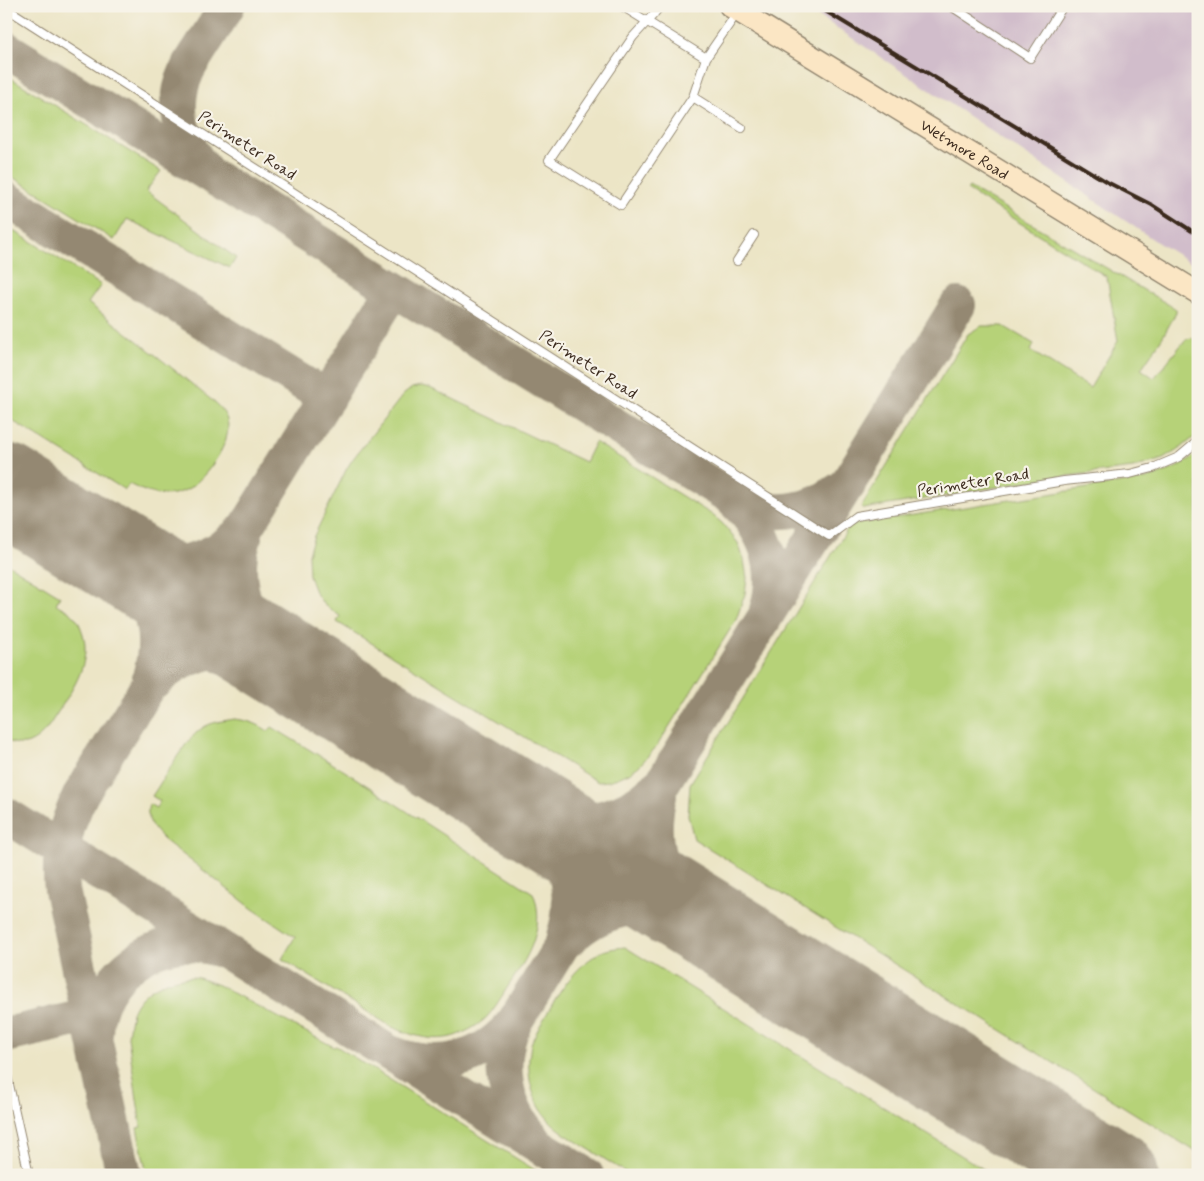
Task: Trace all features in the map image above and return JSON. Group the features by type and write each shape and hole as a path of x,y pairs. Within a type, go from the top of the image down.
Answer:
{"main road":[{"name":"Wetmore Road","path":"734,9 1198,293"}],"lane":[{"path":"622,6 706,58"},
{"path":"660,6 633,37 549,160 621,205 693,97 706,58 734,9"},
{"path":"951,6 1030,58 1063,6"},
{"name":"Perimeter Road","path":"6,8 829,536 856,516 1064,481 1130,474 1153,468 1179,457 1198,441"},
{"path":"693,97 742,128"},
{"path":"737,261 754,235"},
{"path":"6,1071 29,1175"}],"shaded area":[{"path":"804,6 1198,6 1198,267 1160,244"}],"green space":[{"path":"6,75 161,171 146,191 236,258 230,268 127,219 114,240 6,173"},
{"path":"969,187 1176,309 1176,313 1162,338 1141,369 1154,378 1186,339 1198,337 1198,434 1181,448 1163,459 1133,468 1051,478 864,509 861,507 968,334 981,326 1003,326 1034,344 1031,351 1090,388 1118,341 1107,277 967,190"},
{"path":"6,226 101,285 88,303 211,400 224,413 228,425 227,434 220,453 202,477 188,489 163,495 155,494 129,484 125,490 6,417"},
{"path":"421,386 430,388 585,462 595,442 711,514 722,523 738,543 744,560 747,578 745,594 736,620 657,746 639,766 629,773 608,781 598,782 337,622 340,616 324,605 315,592 309,576 308,554 314,536 346,470 403,395 412,388"},
{"path":"1198,453 1198,1153 694,839 688,815 690,784 850,525 1145,479 1173,469"},
{"path":"6,563 60,596 56,604 71,613 76,619 80,625 85,644 85,654 80,674 65,701 43,733 29,743 23,744 6,741"},
{"path":"235,719 252,723 268,731 272,727 343,770 533,893 538,917 534,939 524,961 485,1019 468,1030 453,1036 436,1039 409,1034 392,1027 282,959 295,937 253,909 163,839 156,831 149,819 149,804 156,808 160,801 152,796 181,750 208,725"},
{"path":"625,947 993,1175 630,1175 563,1133 547,1118 536,1100 529,1070 530,1048 538,1029 553,1003 577,970 599,953"},
{"path":"192,977 218,985 334,1047 336,1046 543,1175 147,1175 137,1128 141,1127 128,1037 131,1016 136,1004 156,986 173,980"}],"taxiway":[{"path":"205,170 184,137 179,111 179,98 189,67 227,6"},
{"path":"6,49 739,502 758,509 788,511 818,503 848,485"},
{"path":"6,199 327,398"},
{"path":"124,1175 62,890 61,865 67,829 81,794 394,289"},
{"path":"390,1053 425,1062 442,1062 458,1059 474,1054 489,1046 503,1035 515,1021 958,305"},
{"path":"731,498 753,522 767,548 772,578 767,610"},
{"path":"106,551 132,560 164,564 178,563 191,561 217,550 239,534"},
{"path":"244,538 239,563 239,576 248,613 270,646 289,662"},
{"path":"106,551 131,579 141,593 148,608 153,623 155,640 150,677"},
{"path":"154,682 175,665 200,654 214,651 227,650 260,654 298,670"},
{"path":"522,806 546,817 575,821 590,820 604,818 630,807 654,790"},
{"path":"659,795 655,831 661,865 668,880 678,894 690,907 705,918"},
{"path":"515,804 543,831 564,867 570,908 564,936"},
{"path":"6,815 586,1175"},
{"path":"569,939 593,921 607,914 636,907 666,909 680,913 726,935"},
{"path":"95,1034 97,1017 102,1001 110,987 133,963 163,947 180,944 195,944 218,949"},
{"path":"6,1035 89,1016"},
{"path":"515,1021 509,1036 506,1052 504,1067 506,1083 515,1113 534,1139"},
{"path":"1010,1111 1035,1132 1049,1147 1065,1175"}],"runway":[{"path":"6,489 1113,1175"}],"railway":[{"path":"817,6 1107,182 1152,205 1198,235"}]}
